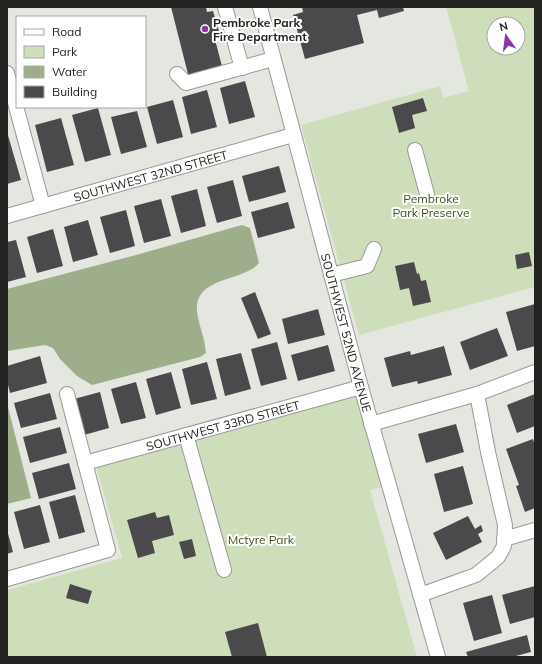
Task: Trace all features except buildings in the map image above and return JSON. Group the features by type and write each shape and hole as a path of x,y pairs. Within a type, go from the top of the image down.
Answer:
{"street":[{"path":"225,7 242,68"},
{"name":"SOUTHWEST 52ND AVENUE","path":"260,7 360,387 438,657"},
{"path":"178,74 186,83 273,59"},
{"path":"7,73 16,105"},
{"path":"17,108 44,206"},
{"name":"SOUTHWEST 32ND STREET","path":"7,216 293,135"},
{"path":"415,150 427,194"},
{"path":"331,275 367,266 374,249"},
{"path":"371,424 477,394 535,372"},
{"name":"SOUTHWEST 33RD STREET","path":"86,463 360,387"},
{"path":"7,579 108,550 67,394"},
{"path":"420,595 476,575 498,557 504,546 505,526 488,452 477,394"},
{"path":"186,435 224,570"},
{"path":"504,539 535,530"}],"green space":[{"name":"Pembroke Park Preserve","path":"446,7 535,7 535,287 359,335 301,125 440,86 443,98 469,91"},
{"name":"Mctyre Park","path":"357,389 384,486 370,490 417,657 7,657 7,590 122,558 95,462"}],"water":[{"path":"242,225 250,228 259,263 252,269 212,285 204,291 199,299 197,310 206,353 200,357 92,385 77,376 60,359 53,348 45,345 7,351 7,289"},
{"path":"7,403 31,498 7,504"}],"place":[{"name":"Pembroke Park Fire Department","path":"205,29"}]}
